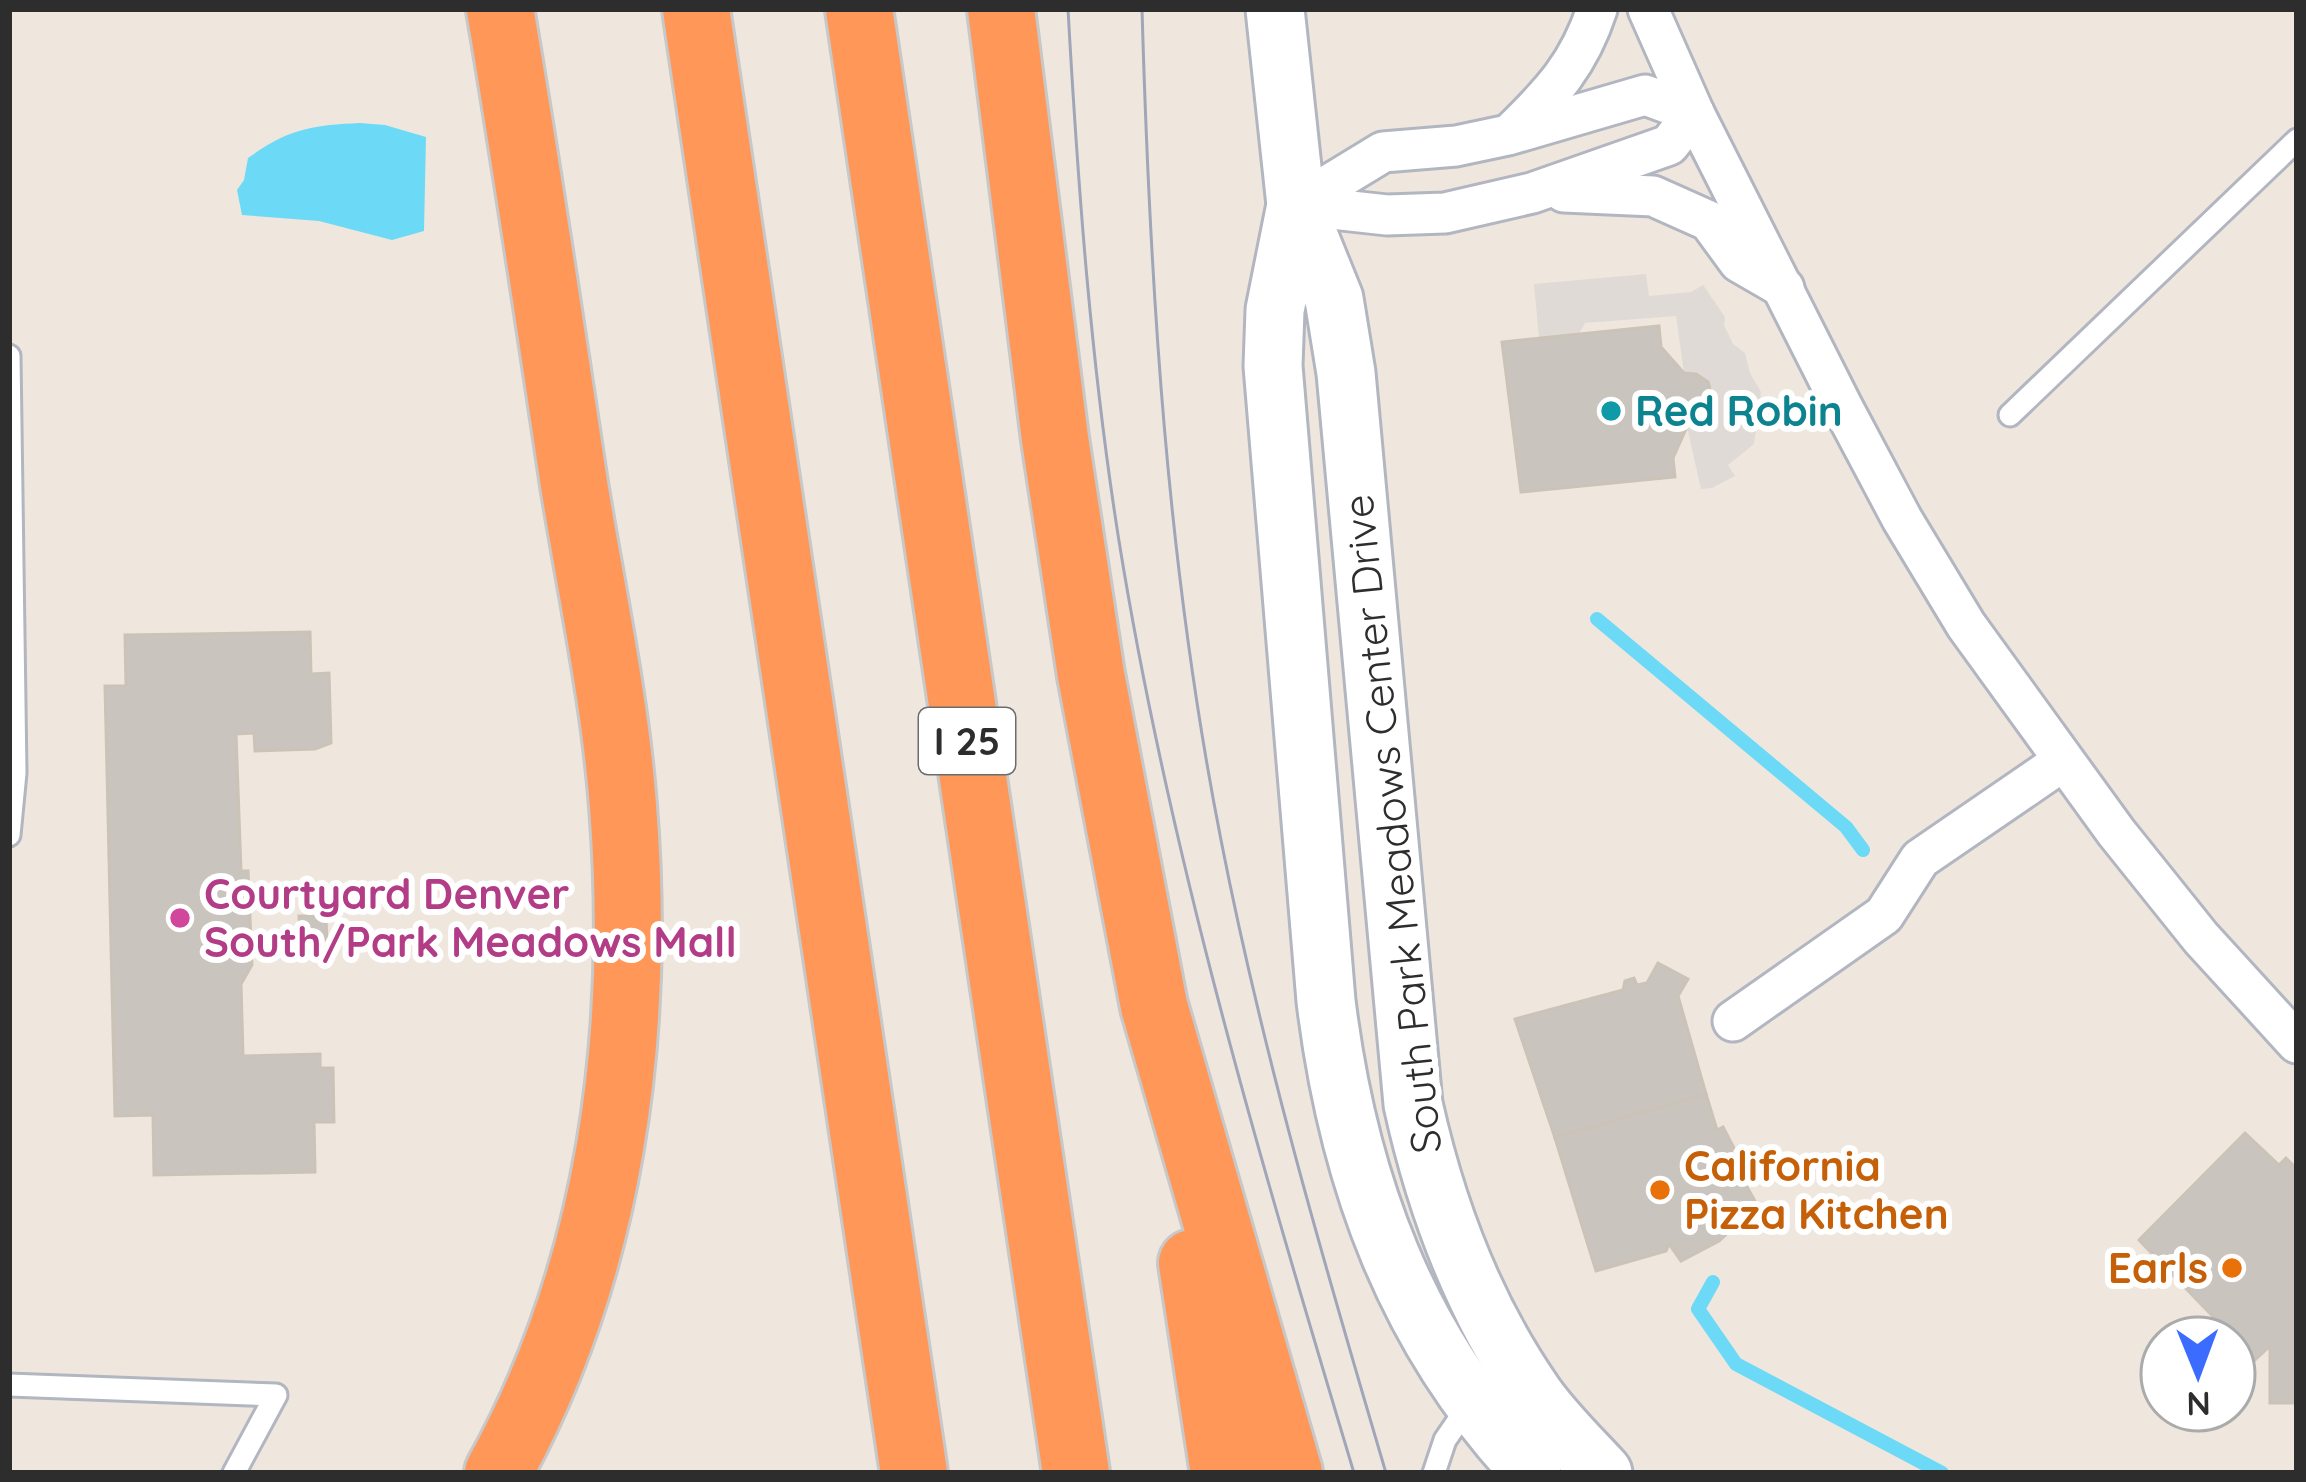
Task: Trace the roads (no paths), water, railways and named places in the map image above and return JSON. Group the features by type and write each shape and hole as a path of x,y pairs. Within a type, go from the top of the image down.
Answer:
{"highway":[{"path":"696,9 914,1473"},
{"name":"I 25","path":"859,9 1076,1473"},
{"path":"1001,9 1054,439 1091,675 1154,1006 1224,1473"},
{"path":"496,15 623,803 630,967 614,1132 579,1288 530,1417 498,1473"},
{"path":"1154,1006 1288,1473"}],"main road":[{"name":"South Park Meadows Center Drive","path":"1275,9 1295,205 1275,310 1273,366 1336,1082 1354,1157 1380,1232 1433,1343 1532,1473"},
{"name":"South Park Meadows Center Drive","path":"1295,205 1334,298 1346,373 1413,1104 1429,1174 1468,1278 1508,1354 1537,1399 1603,1473"}],"street":[{"path":"1508,135 1551,95 1583,50 1597,9"},
{"path":"1648,9 1694,113 1902,519 1966,625 2063,761 2201,938 2297,1043"},
{"path":"1295,205 1383,152 1456,146 1508,135 1646,94 1694,113"},
{"path":"1295,205 1387,215 1445,213 1532,193 1669,146 1694,113"},
{"path":"1532,193 1653,196 1709,221 1739,262 1784,288"},
{"path":"1732,1021 1884,915 1920,860 2063,761"}],"lane":[{"path":"2010,416 2297,140"},
{"path":"9,356 15,773 9,835"},
{"path":"9,1385 276,1395 234,1473"},
{"path":"1434,1473 1445,1440 1473,1400"}],"water":[{"path":"360,123 426,137 424,231 392,240 319,221 242,215 237,190 248,158 301,130"}],"waterway":[{"path":"1597,619 1846,827 1863,850"},
{"path":"1713,1282 1698,1309 1736,1364 1942,1473"}],"tram line":[{"path":"1068,9 1093,342 1109,475 1140,659 1221,1011 1354,1473"},
{"path":"1142,9 1164,426 1202,737 1275,1079 1386,1473"}],"place":[{"name":"Red Robin","path":"1611,411"},
{"name":"Courtyard Denver South/Park Meadows Mall","path":"180,918"},
{"name":"California Pizza Kitchen","path":"1660,1190"},
{"name":"Earls","path":"2232,1268"}]}
